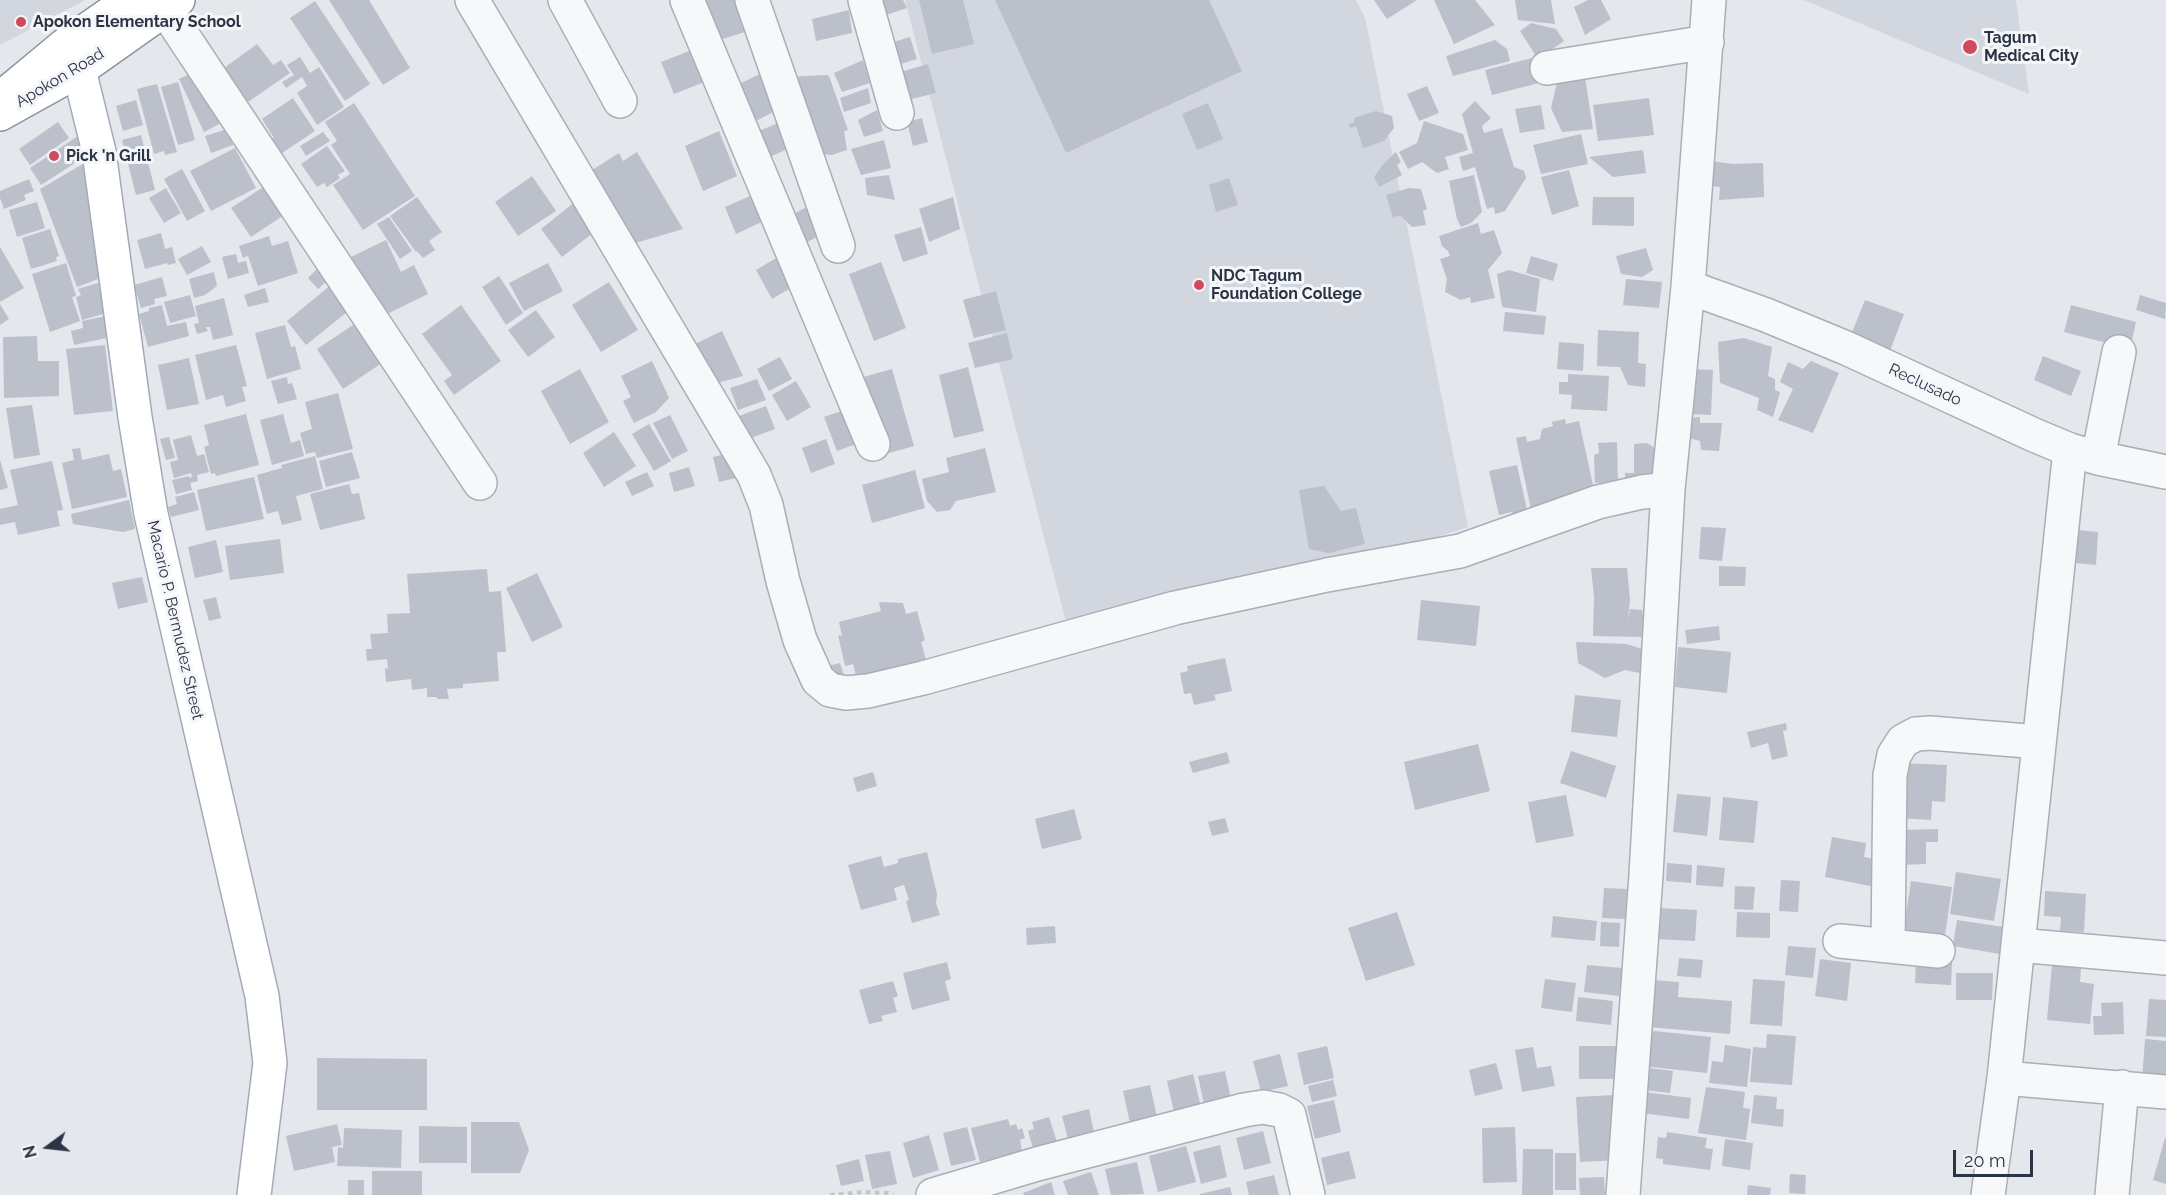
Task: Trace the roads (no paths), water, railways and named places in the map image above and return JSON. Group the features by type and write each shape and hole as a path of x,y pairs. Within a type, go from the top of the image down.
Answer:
{"main road":[{"name":"Apokon Road","path":"0,114 72,58 130,0"},
{"name":"Apokon Road","path":"0,98 167,3"},
{"name":"Macario P. Bermudez Street","path":"72,58 99,152 136,427 151,514 262,996 269,1044 269,1080 254,1195"}],"street":[{"path":"472,0 754,475 766,505 783,581 800,640 818,680 830,690 846,693 868,691 923,678 1175,608 1327,575 1460,551 1598,502 1668,489"},
{"path":"565,0 620,101"},
{"path":"687,0 873,444"},
{"path":"752,0 838,246"},
{"path":"864,0 897,113"},
{"path":"1623,1195 1647,863 1668,489 1688,287 1709,0"},
{"path":"167,3 480,483"},
{"path":"1547,68 1707,42"},
{"name":"Reclusado","path":"1688,287 1766,315 1846,348 2034,435 2084,454 2166,472"},
{"path":"1988,1195 2004,1078 2039,742 2084,454 2119,352"},
{"path":"1888,945 1890,775 1894,755 1903,741 1916,734 1930,733 2039,742"},
{"path":"1840,941 1938,951"},
{"path":"2018,945 2166,958"},
{"path":"2004,1078 2166,1092"},
{"path":"2112,1195 2122,1087"},
{"path":"933,1195 1037,1164 1263,1107 1279,1110 1289,1116 1308,1195"}],"place":[{"name":"Apokon Elementary School","path":"21,22"},
{"name":"Tagum Medical City","path":"1970,47"},
{"name":"Pick 'n Grill","path":"54,156"},
{"name":"NDC Tagum Foundation College","path":"1199,285"}]}
